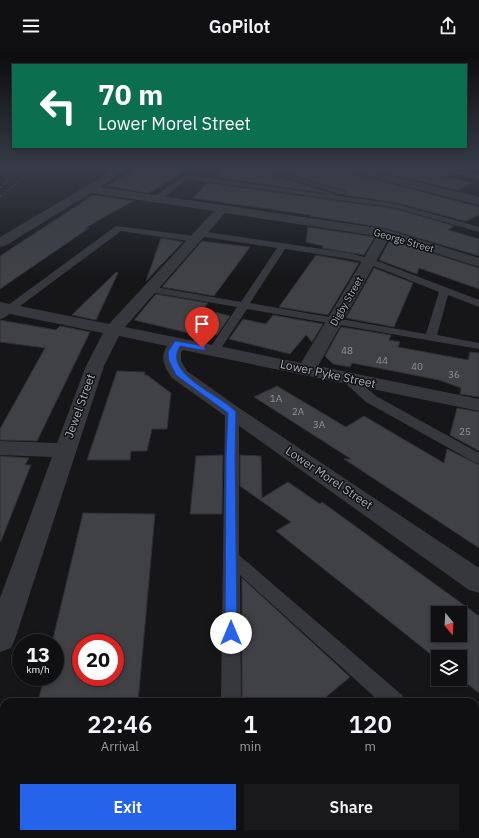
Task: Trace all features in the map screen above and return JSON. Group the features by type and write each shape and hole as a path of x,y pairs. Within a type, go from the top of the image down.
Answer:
{"street":[{"path":"0,243 64,205"},
{"name":"George Street","path":"199,205 385,233 479,263"},
{"name":"Jewel Street","path":"0,639 64,450 95,366 113,330 223,208"},
{"name":"Digby Street","path":"306,370 385,233"},
{"name":"Lower Pyke Street","path":"3,310 214,350 479,406"},
{"name":"Lower Morel Street","path":"178,343 172,352 172,361 179,374 479,582"},
{"path":"0,448 64,450"}],"lane":[{"path":"387,205 397,206"},
{"path":"392,205 479,230"},
{"path":"3,310 119,228 198,236 349,256 369,261 479,304"},
{"path":"214,350 282,247"},
{"path":"150,289 479,346"},
{"path":"431,337 444,291"},
{"path":"348,378 371,399 479,459"},
{"path":"231,698 230,455 232,412"},
{"path":"231,557 391,698"}],"building":[{"path":"78,205 126,205 85,228 89,228 0,289 0,256"},
{"path":"239,205 365,205 396,209 454,226 448,230 479,239 479,256 385,228"},
{"path":"403,205 470,205 479,207 479,215 465,221"},
{"path":"308,227 375,237 364,255 322,248 323,246 306,242"},
{"path":"161,238 183,242 146,281"},
{"path":"390,240 479,268 479,289 419,268 417,274 379,260"},
{"path":"202,241 250,247 214,296 162,287"},
{"path":"316,255 359,263 328,315 279,307"},
{"path":"374,268 413,283 394,327 346,318"},
{"path":"116,272 118,273 96,320 72,315"},
{"path":"156,294 208,303 203,309 230,316 217,335 191,329 189,333 134,320"},
{"path":"273,315 323,324 312,342 306,335 290,354 229,339 243,319 266,324"},
{"path":"0,320 56,330 60,326 90,332 37,441 0,440 0,429 45,348 0,342"},
{"path":"341,327 391,335 389,340 400,342 398,347 468,360 470,352 479,353 479,397 460,394 461,388 439,380 352,363 350,367 333,364 325,356"},
{"path":"117,371 145,372 144,375 147,375 171,393 167,429 152,429 147,451 131,451 130,460 87,460"},
{"path":"277,386 346,427 364,416 444,463 447,449 479,465 479,548 344,459 351,459 254,397"},
{"path":"457,408 479,412 479,451 450,435"},
{"path":"223,455 222,514 190,514 196,456"},
{"path":"240,455 261,456 262,498 288,482 320,504 322,502 465,606 431,606 431,642 467,642 467,607 479,616 479,693 467,684 467,650 431,650 431,654 276,531 291,522 240,486"},
{"path":"0,456 29,458 25,465 31,465 1,541 0,541"},
{"path":"83,513 155,514 138,698 39,698 42,686 64,686 64,634 54,634"},
{"path":"242,578 350,677 325,698 242,698"}],"route":[{"path":"202,348 178,343 172,352 172,361 179,374 232,412 230,455 231,633"}]}
